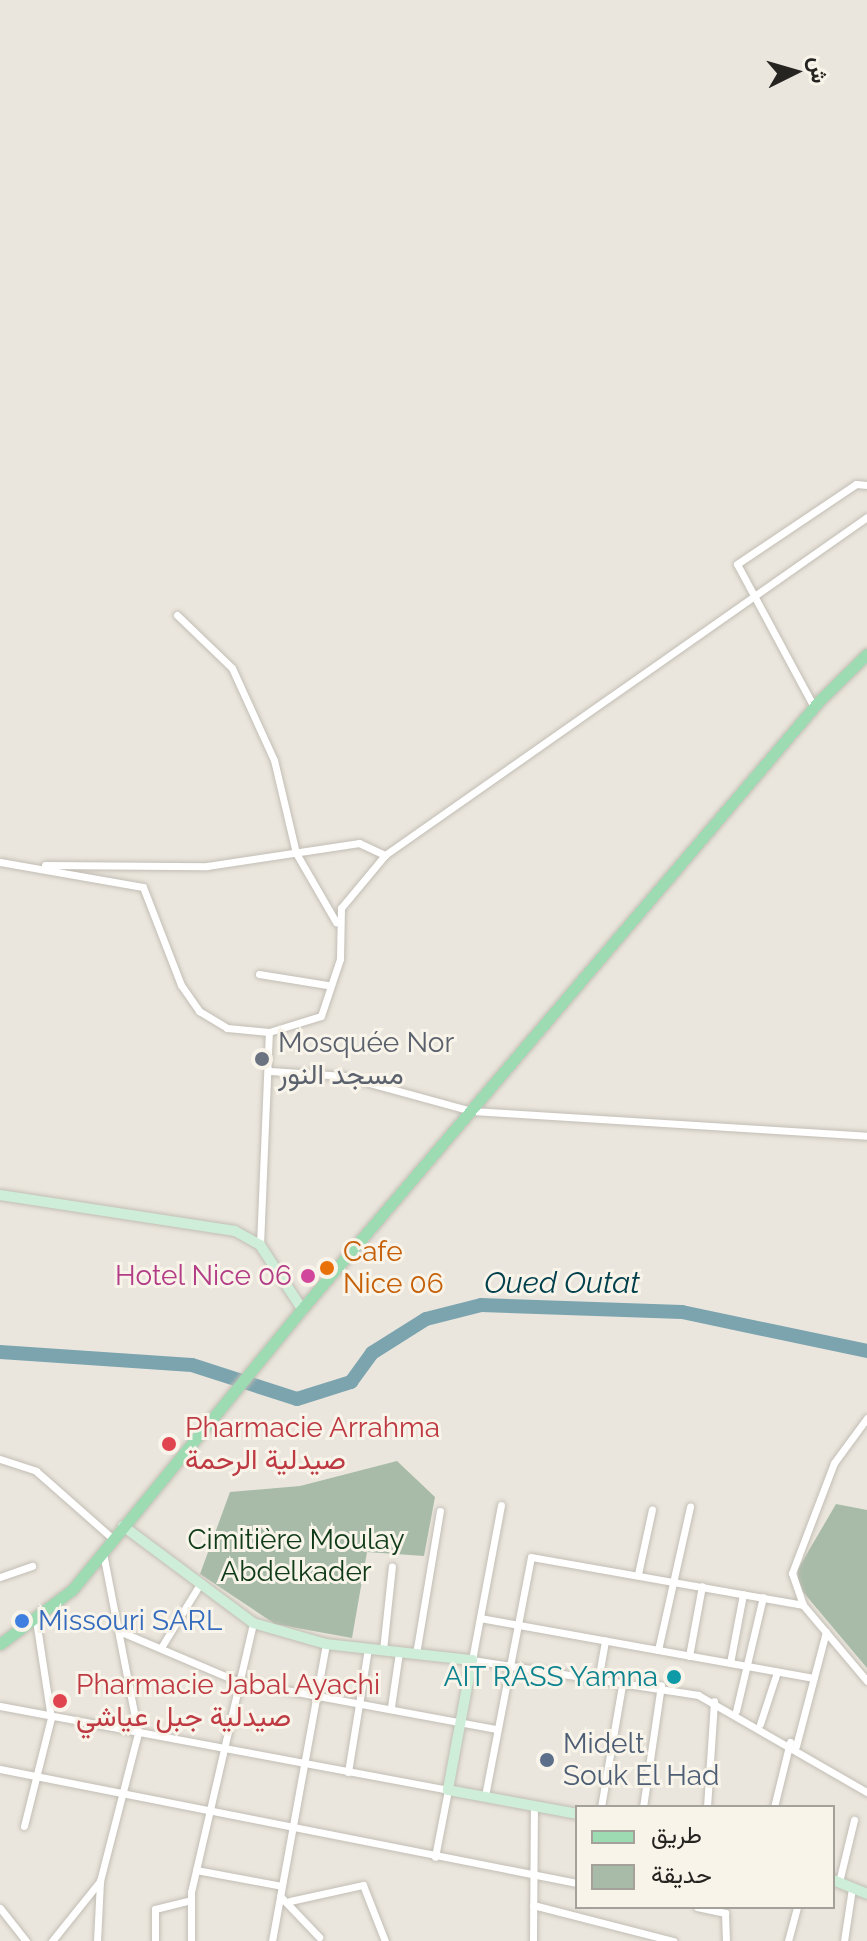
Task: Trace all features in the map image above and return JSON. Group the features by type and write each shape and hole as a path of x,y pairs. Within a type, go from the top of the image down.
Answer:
{"main road":[{"path":"0,1644 36,1620 103,1553 302,1309 814,707 867,654"}],"street":[{"path":"814,707 750,594 739,560 856,484 867,485"},
{"path":"336,922 385,855 750,594 867,517"},
{"path":"41,866 91,883 143,887 171,965 199,1011 239,1032 269,1032 324,1014 327,985 340,959 336,922 296,853 274,760 251,706 223,654 177,615"},
{"path":"0,862 41,866 207,866 359,843 385,855"},
{"path":"259,974 327,985"},
{"path":"260,1245 270,1071 269,1032"},
{"path":"270,1071 344,1076 472,1111 867,1136"},
{"path":"0,1195 146,1213 235,1231 260,1245 302,1309"},
{"path":"867,1418 834,1463 797,1548 792,1581 803,1605 867,1681"},
{"path":"0,1459 36,1471 113,1539"},
{"path":"435,1857 501,1505"},
{"path":"658,1650 690,1507"},
{"path":"638,1574 652,1509"},
{"path":"416,1654 440,1511"},
{"path":"123,1526 253,1623 326,1644 661,1685 736,1711 867,1792"},
{"path":"97,1941 100,1881 138,1733 103,1553"},
{"path":"485,1796 531,1557 803,1605"},
{"path":"0,1577 32,1566"},
{"path":"383,1650 392,1566"},
{"path":"162,1646 200,1584"},
{"path":"689,1656 702,1586"},
{"path":"730,1663 743,1594"},
{"path":"736,1711 763,1597"},
{"path":"480,1618 814,1678"},
{"path":"24,1826 51,1718 36,1620"},
{"path":"191,1941 190,1900 237,1681 253,1623"},
{"path":"119,1631 162,1646 237,1681 362,1700 497,1729"},
{"path":"775,1805 826,1632"},
{"path":"599,1675 605,1641"},
{"path":"272,1941 326,1644"},
{"path":"348,1772 368,1648"},
{"path":"391,1707 399,1652"},
{"path":"760,1724 777,1672"},
{"path":"601,1805 623,1679"},
{"path":"643,1805 661,1685"},
{"path":"707,1805 714,1701"},
{"path":"0,1706 51,1718 575,1814"},
{"path":"0,1769 575,1883"},
{"path":"533,1941 534,1806"},
{"path":"854,1820 836,1881 867,1894"},
{"path":"196,1870 282,1886"},
{"path":"52,1941 100,1881"},
{"path":"290,1901 363,1885 385,1941"},
{"path":"844,1941 852,1888"},
{"path":"280,1896 290,1901 319,1937"},
{"path":"155,1941 155,1909 190,1900"},
{"path":"533,1905 673,1941"},
{"path":"0,1908 26,1941"},
{"path":"706,1909 725,1913 726,1941"},
{"path":"788,1941 796,1909"}],"green space":[{"name":"Cimitière Moulay Abdelkader","path":"397,1461 435,1497 424,1556 367,1552 352,1638 275,1624 200,1574 230,1492 300,1486"},
{"path":"836,1504 867,1510 867,1668 798,1586 798,1569"}],"waterway":[{"name":"Oued Outat","path":"0,1352 192,1365 297,1399 351,1382 372,1353 426,1319 481,1305 682,1312 867,1351"}],"place":[{"name":"Mosquée Nor مسجد النور","path":"262,1059"},
{"name":"Cafe Nice 06","path":"327,1268"},
{"name":"Hotel Nice 06","path":"308,1276"},
{"name":"Pharmacie Arrahma صيدلية الرحمة","path":"169,1444"},
{"name":"Missouri SARL","path":"22,1621"},
{"name":"AIT RASS Yamna","path":"674,1677"},
{"name":"Pharmacie Jabal Ayachi صيدلية جبل عياشي","path":"60,1701"},
{"name":"Midelt Souk El Had","path":"547,1760"}]}
